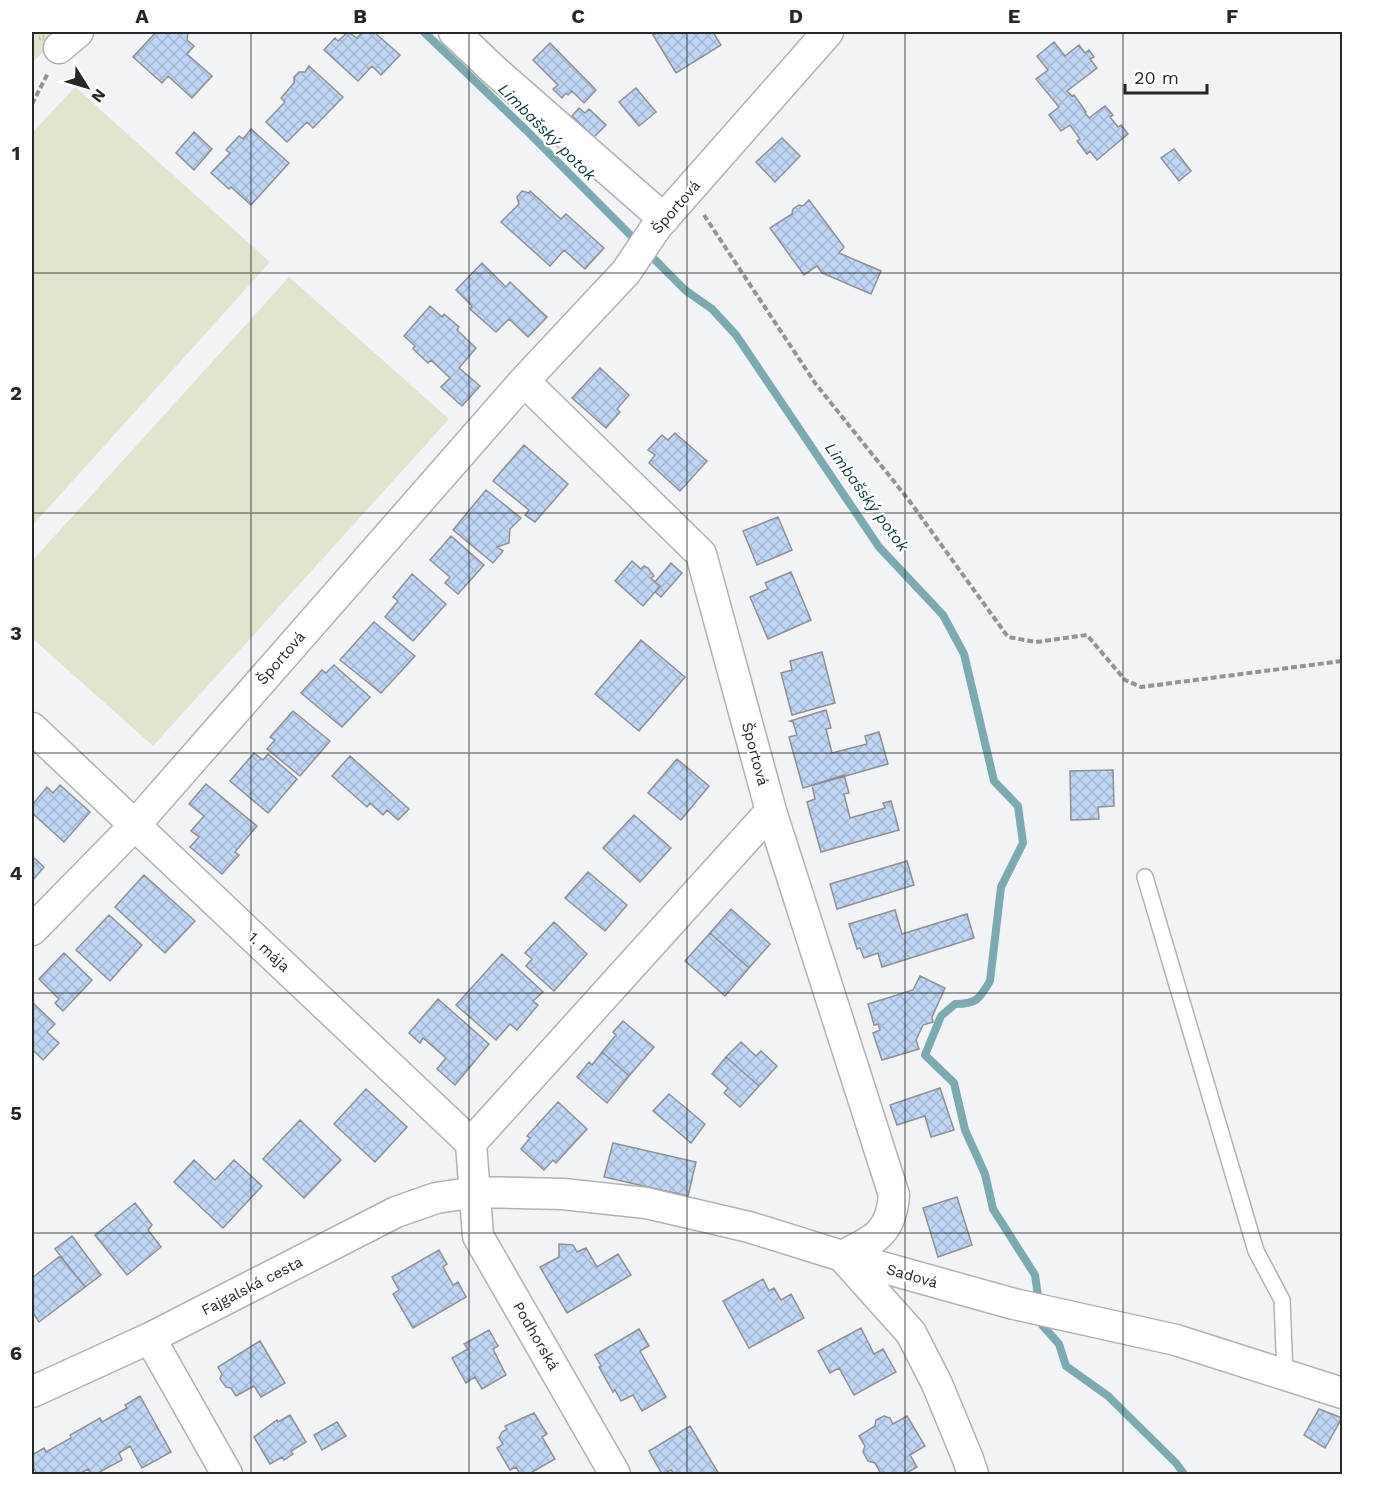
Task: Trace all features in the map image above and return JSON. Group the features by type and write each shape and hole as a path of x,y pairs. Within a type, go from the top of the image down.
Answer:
{"street":[{"path":"454,32 661,223"},
{"name":"Športová","path":"32,930 135,825 524,381 626,273 661,223 828,32"},
{"name":"Športová","path":"524,381 701,554 771,812 894,1195 892,1212 885,1228 874,1240 842,1256"},
{"name":"1. mája","path":"32,728 471,1143"},
{"path":"476,1192 471,1143 771,812"},
{"name":"Sadová","path":"476,1192 563,1194 646,1203 749,1227 842,1256 1014,1304 1176,1340 1342,1393"},
{"name":"Fajgalská cesta","path":"32,1392 150,1338 396,1212 436,1198 476,1192"},
{"name":"Podhorská","path":"476,1192 478,1236 615,1474"},
{"path":"842,1256 911,1333 937,1384 973,1474"},
{"path":"150,1338 227,1474"}],"lane":[{"path":"1145,877 1256,1251 1282,1300 1285,1374"}],"path":[{"path":"32,104 68,40"},
{"path":"688,192 815,383 908,499 1008,637 1036,642 1087,635 1125,680 1141,687 1342,661"}],"green space":[{"path":"32,32 63,32 34,61 32,59"},
{"path":"75,87 270,262 32,526 32,133"},
{"path":"289,277 449,419 153,746 32,638 32,561"}],"building":[{"path":"156,32 188,32 187,40 194,46 187,54 212,76 192,98 168,76 162,83 133,57"},
{"path":"348,32 357,38 363,32 374,32 400,55 381,75 372,66 358,81 324,50 335,38 338,41"},
{"path":"658,32 713,32 721,45 676,73 653,35"},
{"path":"1054,42 1065,56 1079,45 1085,53 1089,50 1094,57 1090,59 1097,68 1067,91 1072,96 1074,95 1089,118 1105,106 1113,115 1110,117 1118,127 1121,125 1128,134 1097,160 1090,151 1087,154 1077,141 1080,139 1070,125 1061,131 1049,115 1059,107 1036,79 1048,70 1037,56"},
{"path":"550,43 596,90 584,103 572,91 568,95 566,93 562,98 553,89 558,85 533,60"},
{"path":"309,66 343,97 313,128 307,122 287,142 266,122 285,102 281,98 294,83 294,77 299,72 305,72"},
{"path":"636,88 656,112 639,126 619,102"},
{"path":"579,108 585,113 589,109 606,125 594,137 572,116"},
{"path":"251,129 289,163 251,205 211,173 230,153 226,150 239,136 243,139"},
{"path":"194,132 212,149 194,170 176,153"},
{"path":"782,138 800,156 775,182 756,162"},
{"path":"1174,149 1191,171 1179,181 1161,158"},
{"path":"522,191 529,193 530,191 561,219 566,214 604,248 585,269 564,250 550,266 501,222 519,204 517,197"},
{"path":"809,200 844,247 839,253 881,271 871,294 822,273 817,266 804,275 770,228 792,214 793,209 799,205 803,206"},
{"path":"482,263 506,287 510,282 547,317 528,337 509,319 496,332 470,309 472,306 456,290"},
{"path":"430,306 442,317 444,314 459,327 457,330 476,348 459,368 480,386 462,406 441,387 450,378 431,360 428,363 413,349 415,346 404,336"},
{"path":"600,368 629,395 617,409 620,412 606,428 572,398"},
{"path":"675,433 707,461 680,491 649,463 655,455 648,450 662,435 668,440"},
{"path":"524,445 568,484 535,522 525,515 529,510 493,481"},
{"path":"486,490 521,518 510,529 509,543 497,547 503,551 493,563 453,530"},
{"path":"778,517 792,550 757,565 743,531"},
{"path":"451,536 484,565 458,594 445,583 450,577 430,560"},
{"path":"632,561 641,569 644,566 648,568 654,576 651,578 660,586 643,606 615,581"},
{"path":"671,563 682,573 661,597 655,592 660,586 655,582"},
{"path":"791,572 811,620 768,639 750,597 768,589 765,583"},
{"path":"412,574 446,604 413,641 385,617 398,601 393,597"},
{"path":"374,622 415,656 381,693 340,660"},
{"path":"641,640 685,677 639,731 595,694"},
{"path":"822,652 835,703 792,715 781,673 792,670 790,661"},
{"path":"334,665 370,697 342,727 301,693 322,670 326,673"},
{"path":"826,710 831,728 826,729 832,753 867,744 865,736 879,732 888,764 803,788 789,737 797,735 793,722 790,721"},
{"path":"293,711 330,741 300,776 267,749 275,740 270,737"},
{"path":"254,753 263,760 268,754 297,779 268,813 230,781"},
{"path":"350,756 409,809 398,820 387,810 383,815 370,803 367,807 332,776"},
{"path":"677,759 709,786 681,820 648,793"},
{"path":"1113,770 1114,806 1098,807 1099,819 1071,820 1070,771"},
{"path":"844,775 849,793 844,794 850,818 885,808 883,803 891,801 899,830 821,852 807,802 815,799 812,785"},
{"path":"206,784 257,826 235,852 239,855 222,874 190,847 199,837 191,831 204,816 189,804"},
{"path":"60,785 90,812 64,842 32,813 32,805 47,787 53,793"},
{"path":"634,815 671,848 640,882 603,848"},
{"path":"32,856 44,867 32,881"},
{"path":"907,861 914,885 837,909 830,884"},
{"path":"588,872 627,905 605,931 565,898"},
{"path":"144,875 195,921 165,953 115,907"},
{"path":"731,909 770,944 749,968 710,933"},
{"path":"895,910 902,934 967,914 974,938 882,967 878,953 864,958 860,948 857,949 849,924"},
{"path":"109,915 142,945 110,981 76,950"},
{"path":"554,922 587,954 554,991 526,966 532,959 525,953"},
{"path":"710,933 749,968 725,996 685,961"},
{"path":"64,953 92,980 63,1011 55,1003 59,999 39,979"},
{"path":"502,954 543,992 533,1001 538,1005 517,1030 510,1024 496,1040 456,1005"},
{"path":"920,976 945,988 932,1017 933,1022 923,1025 916,1040 919,1049 882,1060 873,1033 880,1030 878,1024 874,1025 868,1004 913,990"},
{"path":"438,999 489,1044 455,1085 437,1069 446,1058 423,1038 420,1043 409,1033"},
{"path":"32,1002 55,1024 47,1032 59,1043 43,1060 32,1051"},
{"path":"623,1021 654,1047 629,1076 602,1052 616,1035 613,1032"},
{"path":"741,1042 756,1056 761,1051 777,1066 759,1086 726,1057"},
{"path":"602,1052 629,1076 607,1103 577,1077 589,1062 592,1065"},
{"path":"726,1057 759,1086 740,1107 724,1093 728,1088 712,1074"},
{"path":"940,1088 954,1130 931,1137 925,1116 897,1125 890,1105"},
{"path":"366,1089 407,1127 375,1162 334,1124"},
{"path":"669,1094 705,1124 691,1143 653,1111"},
{"path":"558,1102 587,1129 556,1163 553,1160 544,1170 521,1149 530,1138 527,1136"},
{"path":"300,1120 341,1160 304,1198 263,1159"},
{"path":"613,1143 696,1162 688,1196 604,1177"},
{"path":"194,1160 215,1180 234,1160 262,1186 223,1228 174,1182"},
{"path":"957,1197 972,1245 938,1257 923,1208"},
{"path":"135,1203 152,1225 148,1230 161,1247 127,1275 95,1235"},
{"path":"72,1236 101,1275 85,1287 55,1249"},
{"path":"559,1244 573,1245 577,1252 586,1248 597,1267 618,1254 631,1275 567,1313 540,1267 559,1257"},
{"path":"439,1250 447,1264 443,1267 453,1285 458,1282 466,1297 413,1328 393,1294 399,1290 392,1277"},
{"path":"60,1256 85,1287 39,1322 32,1311 32,1278"},
{"path":"763,1279 769,1291 774,1288 781,1300 791,1294 804,1318 749,1348 723,1301"},
{"path":"861,1328 874,1354 883,1349 896,1372 854,1395 839,1368 830,1373 818,1351"},
{"path":"639,1329 649,1346 640,1351 666,1397 642,1411 633,1395 621,1401 615,1390 613,1392 595,1355"},
{"path":"489,1330 498,1346 493,1349 506,1375 482,1389 475,1377 466,1383 452,1358 468,1349 464,1344"},
{"path":"260,1341 285,1383 261,1397 254,1386 236,1396 231,1388 226,1387 220,1379 222,1374 218,1367"},
{"path":"140,1396 171,1452 142,1468 130,1446 119,1453 122,1460 96,1474 91,1474 88,1469 79,1474 37,1474 32,1464 32,1455 44,1448 46,1452 100,1418 102,1422 127,1408 125,1405"},
{"path":"1319,1409 1342,1418 1325,1448 1304,1435"},
{"path":"534,1413 547,1434 542,1437 555,1459 529,1474 520,1474 516,1467 510,1470 497,1448 503,1444 499,1438 507,1429 505,1426"},
{"path":"290,1415 306,1442 291,1451 293,1454 284,1460 282,1457 270,1464 254,1437 277,1420 278,1422"},
{"path":"884,1416 890,1418 893,1424 907,1416 925,1446 910,1455 917,1467 905,1474 881,1474 875,1463 868,1461 863,1452 865,1446 859,1436 875,1426 876,1420"},
{"path":"337,1422 346,1436 322,1450 314,1435"},
{"path":"690,1426 719,1474 674,1474 671,1470 662,1474 649,1451"}],"waterway":[{"name":"Limbašský potok","path":"424,32 525,129 685,290 712,309 736,335 879,547 943,615 964,654 994,781 1018,806 1023,843 1001,887 990,981 976,1000 955,1004 941,1016 925,1055 954,1083 965,1130 985,1174 993,1209 1035,1275 1039,1303"},
{"name":"Limbašský potok","path":"1041,1316 1042,1325 1059,1344 1066,1366 1108,1396 1176,1463 1184,1474"}]}
